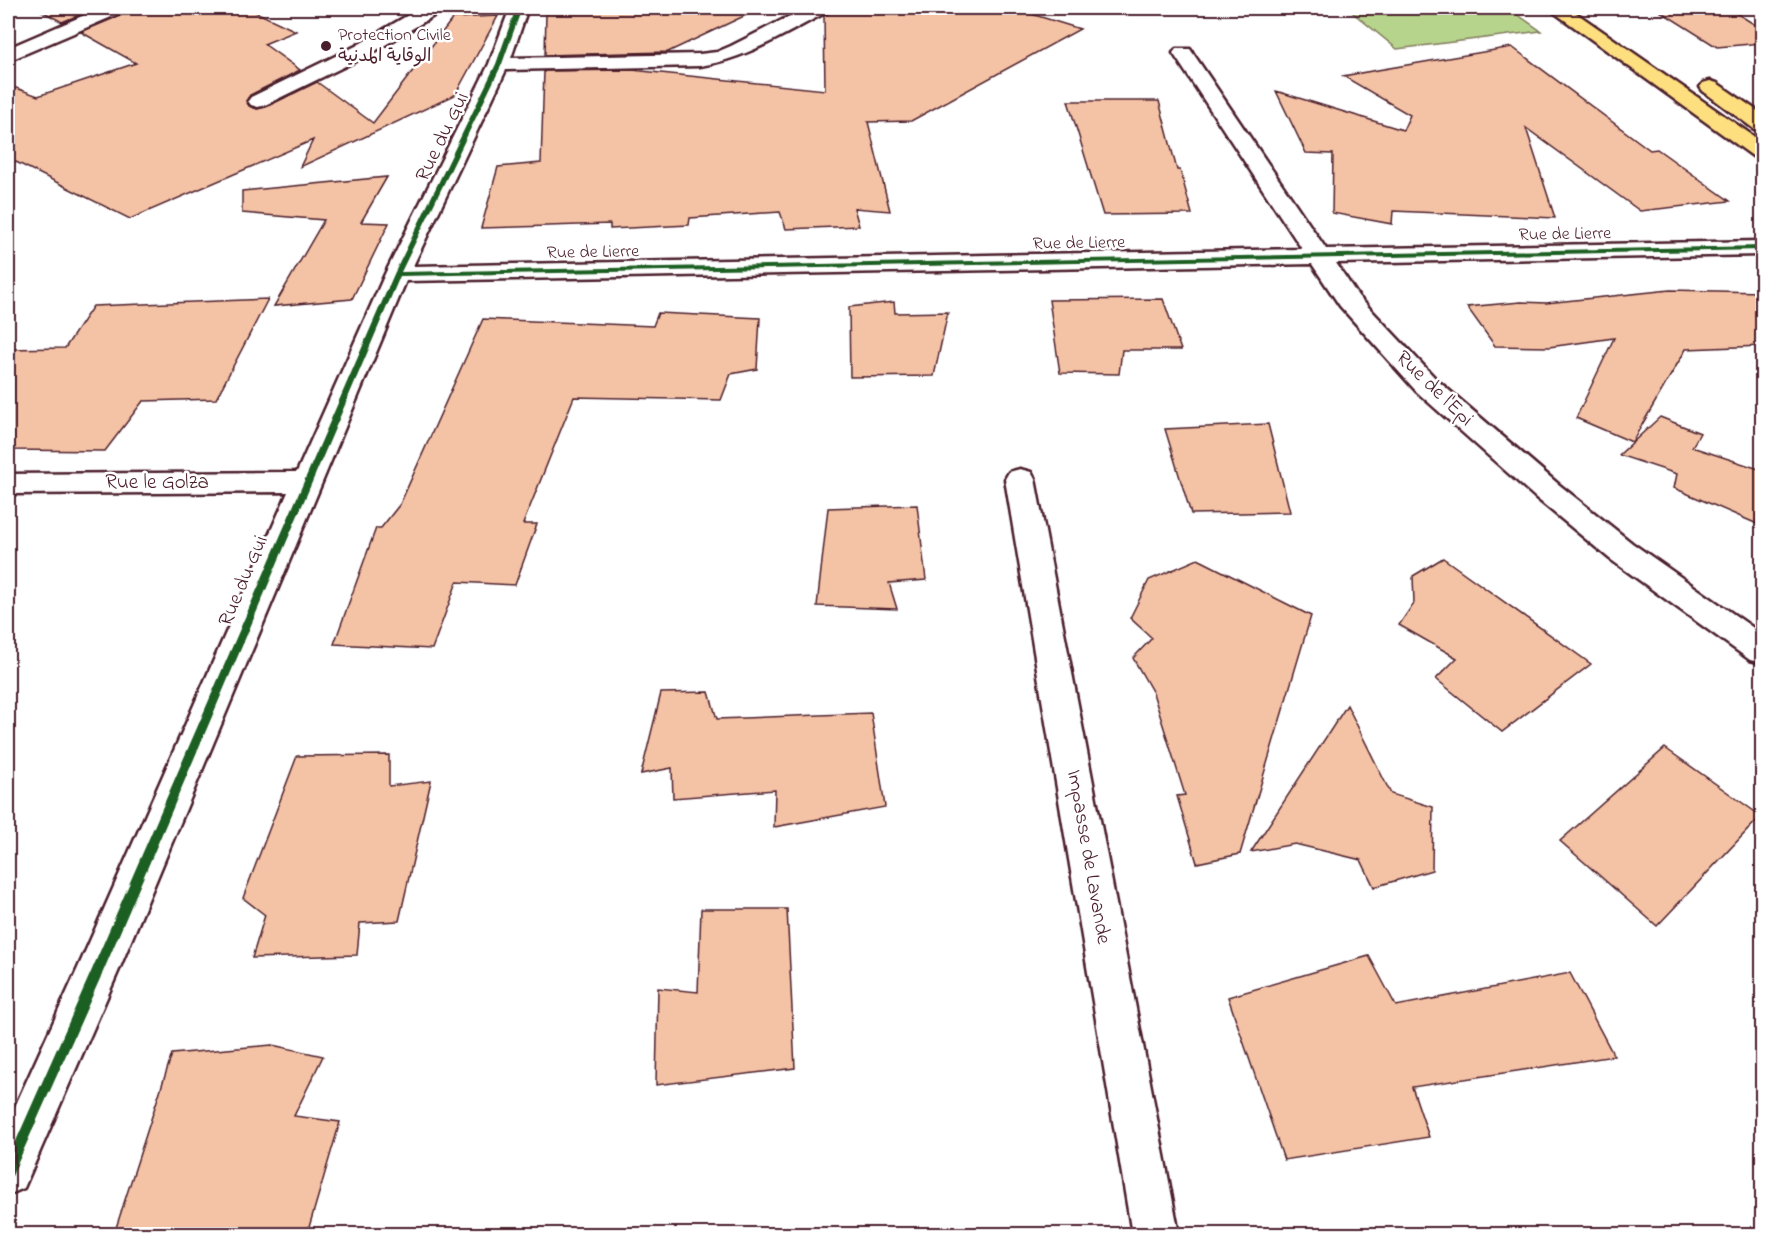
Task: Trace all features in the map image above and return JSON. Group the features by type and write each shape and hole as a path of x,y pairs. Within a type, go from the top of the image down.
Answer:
{"main road":[{"path":"1557,8 1762,152"},
{"path":"1694,77 1762,124"}],"street":[{"path":"8,55 116,8"},
{"path":"258,101 363,50 433,8"},
{"name":"Rue du Gui","path":"8,1172 97,972 397,274 499,64 519,8"},
{"path":"499,64 700,60 721,57 820,8"},
{"name":"Rue de l'Epi","path":"1183,53 1349,301 1389,347 1427,386 1476,430 1621,551 1762,651"},
{"name":"Rue de Lierre","path":"397,274 1762,248"},
{"name":"Impasse de Lavande","path":"1020,479 1156,1234"},
{"name":"Rue le Golza","path":"8,483 306,482"}],"green space":[{"path":"1347,8 1508,8 1541,31 1397,49"}],"building":[{"path":"36,8 96,8 62,22"},
{"path":"127,8 247,8 296,31 264,44 300,70 250,95 246,101 249,106 257,109 266,107 317,82 373,123 453,18 498,16 455,95 300,167 313,140 130,219 8,158 8,85 38,96 136,63 81,32 124,14"},
{"path":"569,8 761,8 668,52 545,55 546,13 567,12"},
{"path":"831,8 1012,8 1080,29 911,121 868,122 890,211 854,208 859,226 786,229 780,212 690,218 689,225 610,229 610,224 481,228 498,167 541,163 544,71 632,70 825,90 824,16"},
{"path":"1655,8 1728,8 1762,29 1762,43 1717,47"},
{"path":"1512,47 1650,150 1657,149 1730,201 1640,211 1526,128 1555,218 1393,211 1392,224 1332,213 1333,154 1306,153 1276,91 1403,130 1410,115 1343,76"},
{"path":"1068,101 1159,101 1177,170 1180,170 1192,214 1103,215"},
{"path":"387,177 361,222 389,223 352,299 274,306 324,220 242,213 242,191"},
{"path":"1670,290 1762,292 1762,346 1686,349 1632,442 1576,418 1614,338 1549,347 1495,346 1467,307 1521,302 1546,303"},
{"path":"268,299 216,399 143,401 105,451 8,450 8,349 65,348 93,306"},
{"path":"1163,299 1181,350 1122,350 1119,374 1060,373 1049,300"},
{"path":"894,302 895,313 948,312 934,376 850,377 849,307"},
{"path":"658,313 760,318 757,369 731,374 721,400 574,397 523,524 537,524 515,585 457,582 432,649 334,644 376,528 381,528 400,504 483,319 653,326"},
{"path":"1660,417 1700,433 1692,447 1762,470 1762,526 1674,488 1677,474 1619,455"},
{"path":"1268,424 1290,512 1191,514 1165,429"},
{"path":"917,505 926,580 889,583 897,609 817,606 828,508"},
{"path":"1443,558 1591,664 1502,732 1436,679 1457,658 1399,625 1414,603 1413,576"},
{"path":"1198,559 1311,616 1240,854 1197,863 1177,796 1185,795 1153,693 1133,658 1152,638 1130,618 1149,580"},
{"path":"709,692 717,719 871,713 885,807 774,827 775,790 673,798 672,768 641,774 661,693"},
{"path":"1347,705 1391,794 1433,807 1432,870 1374,887 1361,860 1295,844 1251,852"},
{"path":"1665,748 1761,816 1657,926 1560,841"},
{"path":"389,755 389,786 431,781 399,921 360,923 357,955 252,958 265,915 243,898 297,756"},
{"path":"701,909 787,909 795,1068 656,1085 658,988 698,992"},
{"path":"1369,956 1396,1006 1570,973 1614,1056 1412,1087 1429,1137 1284,1160 1228,997"},
{"path":"272,1045 323,1056 294,1116 340,1122 307,1234 114,1234 172,1054"}],"cycle path":[{"path":"8,1172 97,972 397,274 499,64 519,8"},
{"path":"397,274 1762,248"}],"place":[{"name":"Protection Civile الوقاية المدنية","path":"326,46"}]}
